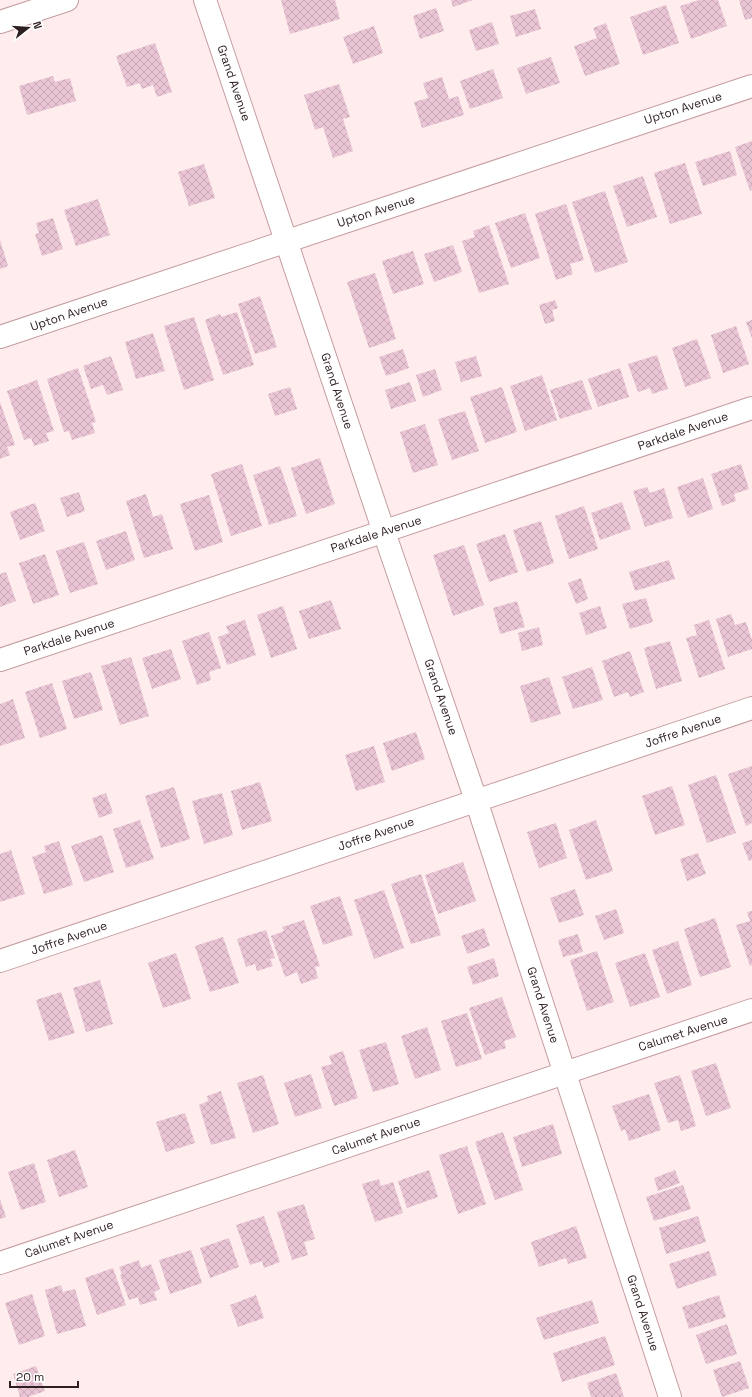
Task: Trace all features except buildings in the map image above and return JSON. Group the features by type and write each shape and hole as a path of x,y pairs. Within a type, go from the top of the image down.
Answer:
{"street":[{"path":"0,22 67,0"},
{"name":"Grand Avenue","path":"205,0 476,800 670,1397"},
{"name":"Upton Avenue","path":"0,337 752,86"},
{"name":"Parkdale Avenue","path":"0,660 752,408"},
{"name":"Joffre Avenue","path":"0,962 752,708"},
{"name":"Calumet Avenue","path":"0,1263 752,1010"}]}
